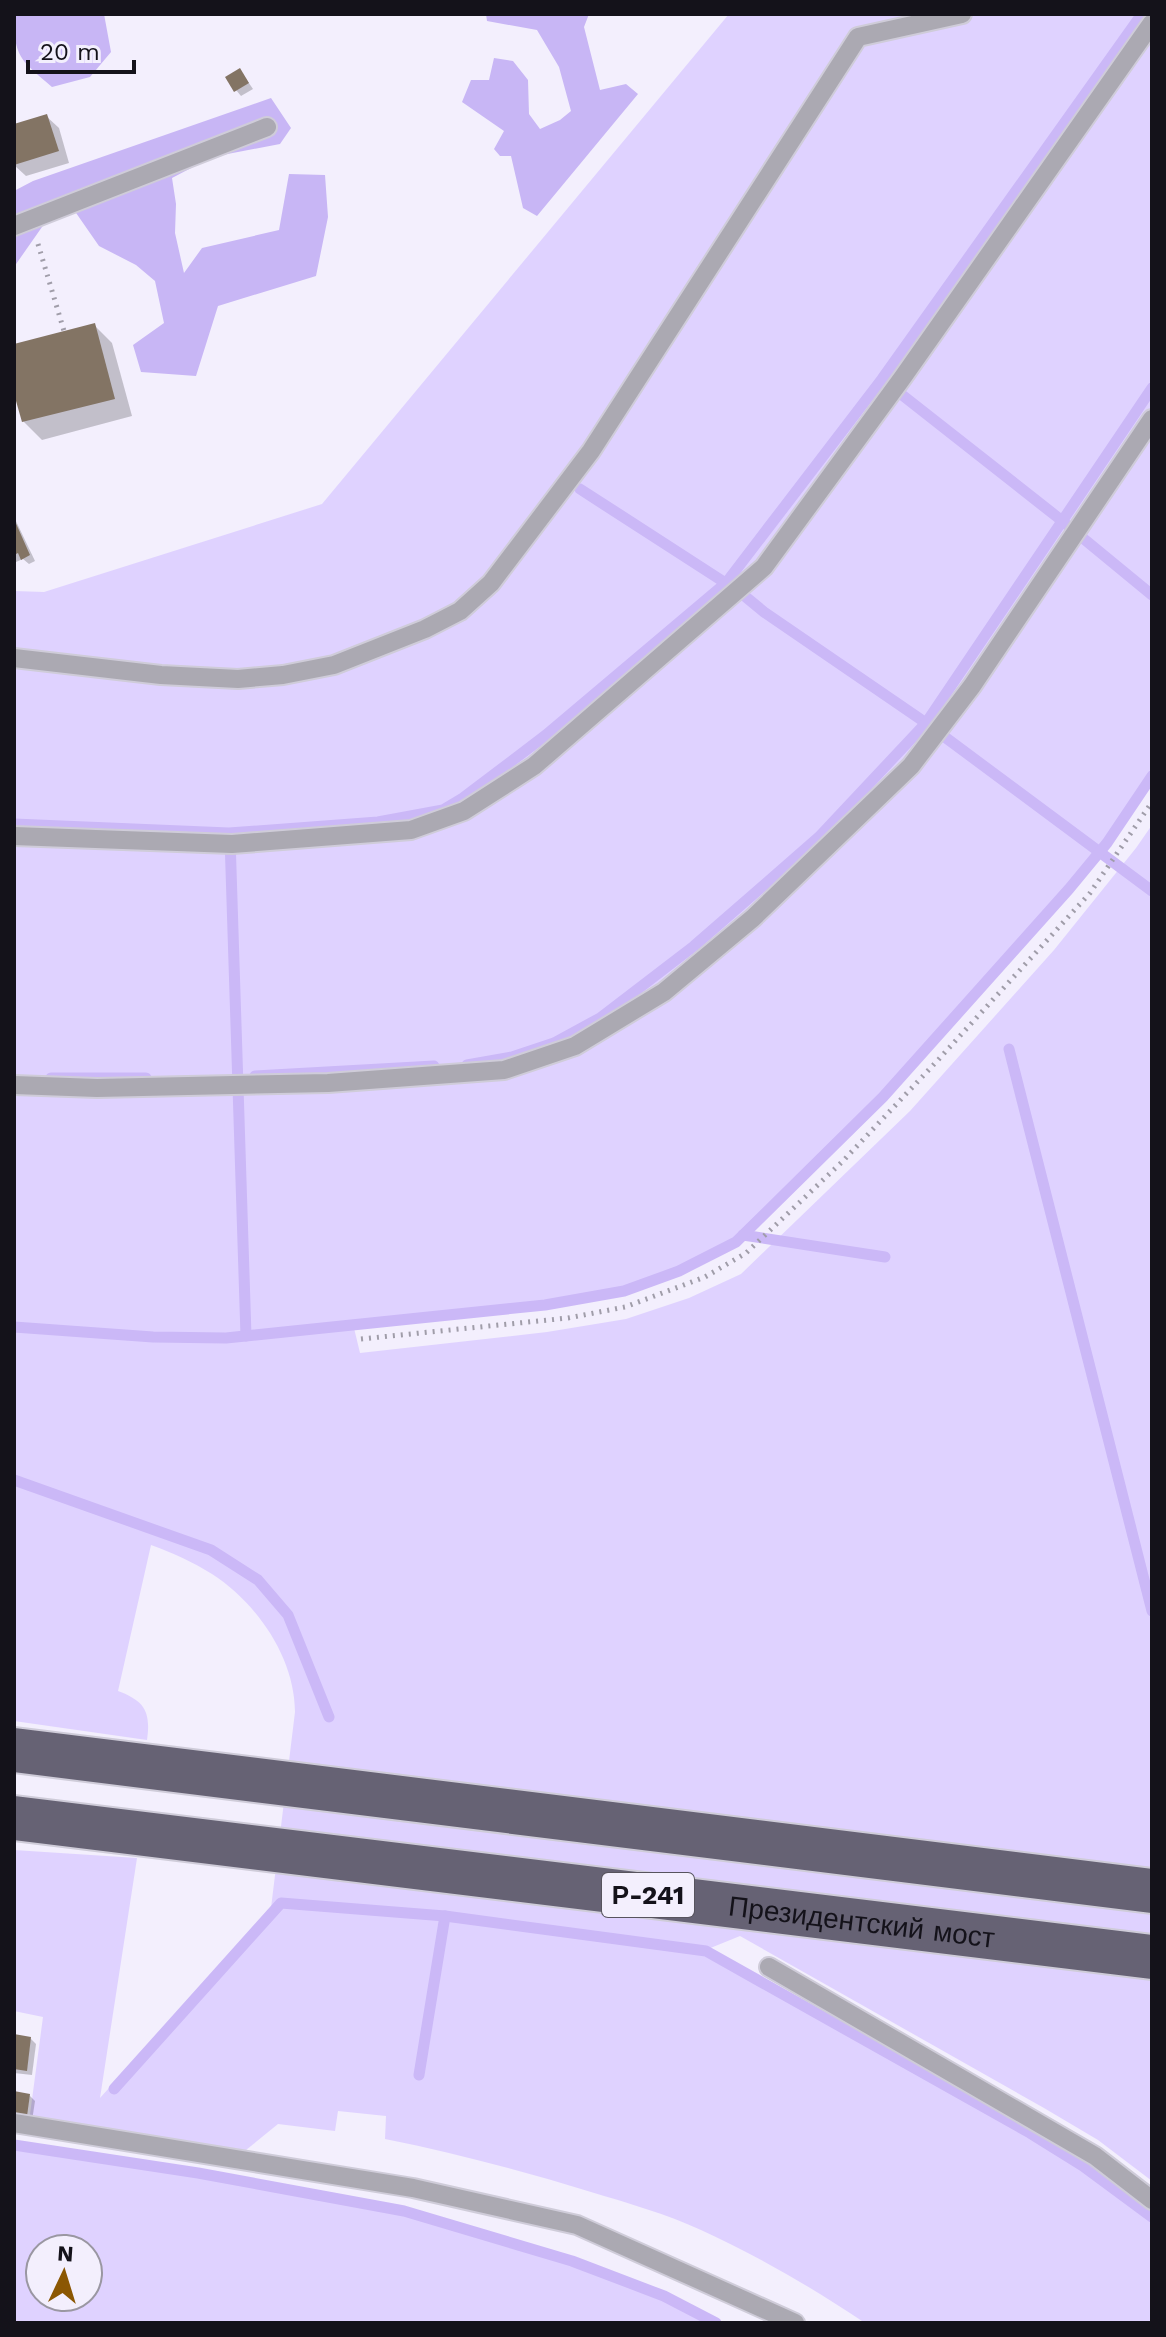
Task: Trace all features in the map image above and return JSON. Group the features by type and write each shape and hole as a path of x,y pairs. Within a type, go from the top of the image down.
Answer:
{"highway":[{"name":"Р-241","path":"14,1750 1152,1891"},
{"name":"Президентский мост","path":"14,1818 1152,1957"}],"lane":[{"path":"14,658 161,675 238,679 283,675 334,665 425,629 460,611 491,583 591,451 858,37 962,14"},
{"path":"14,836 232,844 411,830 464,811 534,766 764,567 903,377 1152,23"},
{"path":"22,223 267,127"},
{"path":"14,1085 97,1088 328,1083 504,1070 575,1046 664,992 742,928 911,766 972,686 1152,419"},
{"path":"769,1967 1095,2156 1152,2200"},
{"path":"14,2123 413,2188 577,2225 795,2323"}],"path":[{"path":"22,223 64,331"},
{"path":"361,1339 568,1318 625,1307 705,1277 746,1253 842,1162 1090,893 1152,802"}],"shaded area":[{"path":"14,14 104,14 111,52 90,77 52,87 21,56 15,40"},
{"path":"486,14 589,14 584,27 600,90 626,84 638,94 537,216 523,208 511,156 500,156 494,149 504,131 462,102 471,80 489,80 494,58 513,61 528,80 529,114 540,129 571,111 559,67 537,30 487,21"},
{"path":"729,14 1152,14 1152,781 1113,839 1070,892 885,1097 737,1244 680,1274 624,1294 547,1307 354,1328 360,1353 547,1332 626,1319 689,1298 741,1274 910,1111 1054,950 1152,825 1152,2181 1098,2140 740,1936 708,1949 1032,2131 1084,2163 1152,2213 1152,2323 865,2323 764,2262 674,2219 514,2170 385,2139 386,2116 338,2111 335,2131 278,2124 246,2150 29,2122 43,2017 14,2011 14,1850 137,1858 100,2098 271,1908 295,1712 293,1692 281,1652 258,1616 212,1574 151,1545 118,1691 134,1699 144,1709 148,1722 147,1740 14,1721 14,591 44,592 322,504"},
{"path":"271,98 291,128 280,144 212,157 172,178 176,204 175,233 184,273 202,248 279,230 289,174 325,175 328,217 316,276 218,306 196,376 141,372 133,345 164,323 155,281 136,265 99,246 74,210 49,217 14,267 14,191 33,181"},
{"path":"14,2147 198,2175 403,2214 571,2264 663,2298 710,2323 14,2323"}],"building":[{"path":"240,68 249,83 234,92 225,77"},
{"path":"47,114 59,151 14,165 14,124"},
{"path":"95,323 115,399 22,422 14,394 14,344"},
{"path":"14,519 30,555 21,560 18,553 14,555"},
{"path":"14,2034 31,2037 27,2071 14,2069"},
{"path":"14,2091 30,2094 27,2116 14,2114"}],"waterway":[{"path":"14,824 229,833 378,822 443,810 463,798 546,735 726,583 882,379 1142,14"},
{"path":"892,387 1152,595"},
{"path":"467,1065 512,1057 554,1043 600,1018 694,946 819,837 926,723 1152,388"},
{"path":"580,489 741,593 926,723 1152,891"},
{"path":"14,1327 153,1337 226,1338 545,1305 624,1291 679,1271 736,1242 883,1097 1069,889 1107,843 1152,776"},
{"path":"230,838 246,1336"},
{"path":"1009,1049 1152,1611"},
{"path":"255,1076 434,1066"},
{"path":"51,1078 146,1078"},
{"path":"743,1235 885,1257"},
{"path":"14,1480 211,1550 258,1580 288,1615 329,1717"},
{"path":"114,2089 281,1903 445,1916 706,1951 1030,2133 1083,2166 1152,2217"},
{"path":"419,2075 445,1916"},
{"path":"14,2145 198,2173 404,2211 572,2261 664,2296 716,2323"}]}
